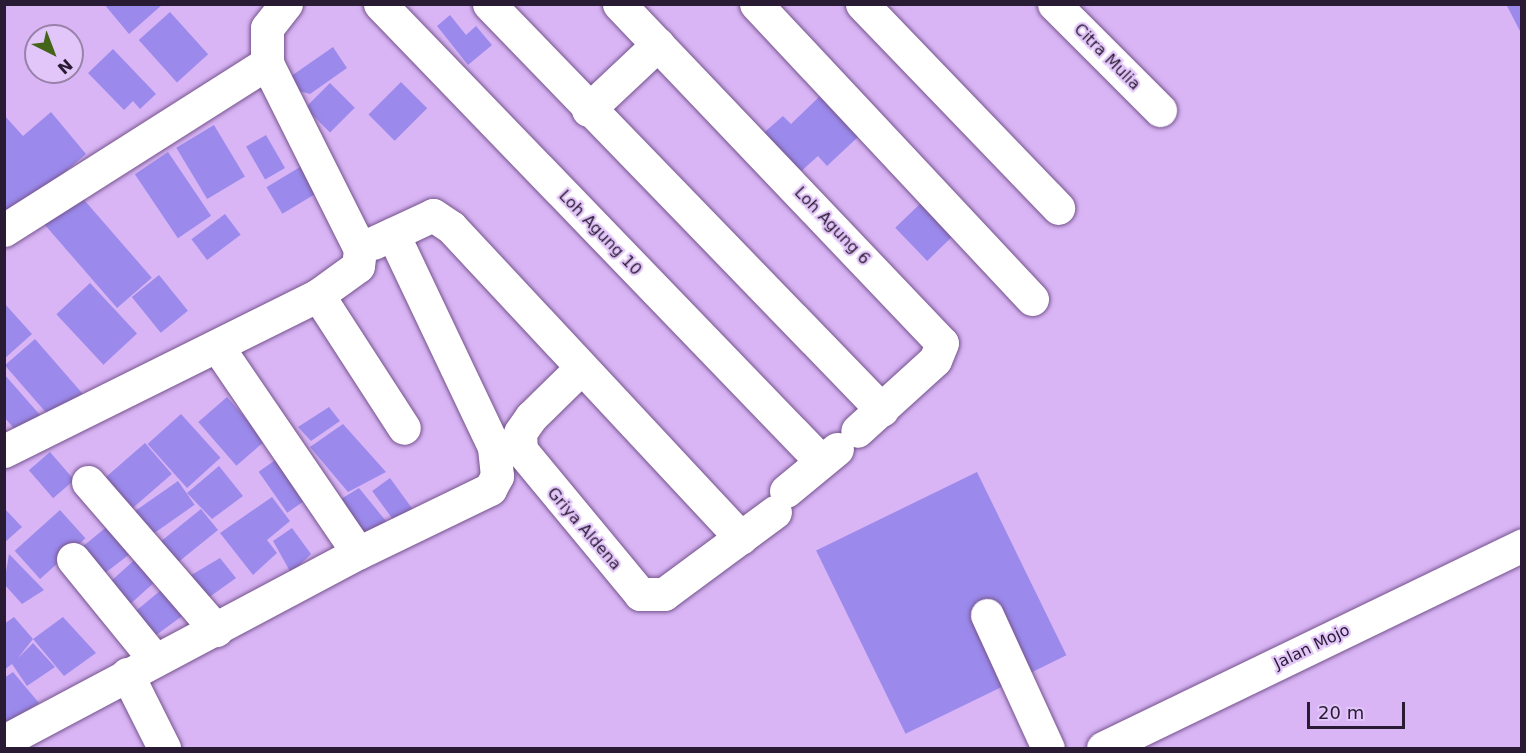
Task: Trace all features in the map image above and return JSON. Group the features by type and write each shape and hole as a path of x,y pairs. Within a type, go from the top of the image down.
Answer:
{"street":[{"name":"Loh Agung 10","path":"380,4 841,445"},
{"path":"489,4 588,110 882,410"},
{"name":"Loh Agung 6","path":"619,4 942,343 935,360 780,502"},
{"path":"756,4 1032,299"},
{"path":"862,4 1059,208"},
{"name":"Citra Mulia","path":"1054,4 1160,110"},
{"path":"4,451 318,294 351,275 362,259 360,249 267,63 268,12"},
{"path":"588,110 658,44"},
{"path":"4,230 267,63"},
{"path":"360,249 433,214 451,226 741,538"},
{"path":"4,741 358,553 482,496 497,476 494,447 393,234"},
{"path":"318,294 404,428"},
{"path":"217,346 358,553"},
{"name":"Griya Aldena","path":"581,368 531,417 520,433 521,450 640,594 664,594 741,538 780,502"},
{"path":"88,482 216,630"},
{"name":"Jalan Mojo","path":"1103,748 1521,545"},
{"path":"74,559 141,667 164,748"},
{"path":"987,615 1048,748"}],"building":[{"path":"104,4 163,4 129,34"},
{"path":"1506,4 1522,4 1522,35"},
{"path":"170,12 208,54 177,82 139,40"},
{"path":"450,15 466,35 476,26 492,45 468,65 437,26"},
{"path":"333,47 347,68 310,94 295,90 287,79"},
{"path":"113,49 156,94 140,109 133,101 124,110 88,73"},
{"path":"401,82 427,108 395,141 368,115"},
{"path":"330,83 355,108 330,132 305,108"},
{"path":"821,95 859,136 827,166 818,156 797,175 761,135 783,116 791,124"},
{"path":"51,112 86,154 4,224 4,115 23,136"},
{"path":"214,125 245,176 207,199 176,148"},
{"path":"266,135 285,168 265,179 246,146"},
{"path":"168,152 211,216 178,238 135,174"},
{"path":"305,164 321,191 282,214 266,187"},
{"path":"79,194 152,278 117,308 44,224"},
{"path":"924,200 956,233 927,261 895,228"},
{"path":"225,214 241,235 207,260 191,239"},
{"path":"159,275 188,311 161,333 132,297"},
{"path":"90,283 137,333 103,365 56,314"},
{"path":"4,303 32,334 4,359"},
{"path":"35,339 85,396 55,423 5,365"},
{"path":"4,374 40,415 18,433 4,417"},
{"path":"227,397 265,441 236,466 198,422"},
{"path":"329,407 340,421 311,441 298,427"},
{"path":"181,414 220,458 187,488 148,444"},
{"path":"343,424 386,472 348,492 310,447"},
{"path":"145,443 172,474 129,511 102,480"},
{"path":"50,452 74,480 53,498 29,470"},
{"path":"284,454 313,495 287,513 259,472"},
{"path":"219,466 243,496 212,519 187,493"},
{"path":"977,472 1066,655 906,734 816,550"},
{"path":"390,478 415,513 397,526 372,491"},
{"path":"178,481 195,505 143,541 126,517"},
{"path":"359,488 390,526 356,549 328,507"},
{"path":"272,497 290,521 267,540 277,553 253,575 220,533"},
{"path":"4,508 22,527 4,543"},
{"path":"201,509 218,530 174,566 157,545"},
{"path":"60,510 85,538 40,579 15,551"},
{"path":"109,525 135,550 96,580 76,552"},
{"path":"292,528 311,554 291,573 273,541"},
{"path":"9,554 44,590 22,604 4,584"},
{"path":"140,555 160,577 121,612 101,590"},
{"path":"220,558 236,578 208,598 188,577"},
{"path":"166,586 189,611 148,641 126,619"},
{"path":"14,617 33,639 18,658 33,643 55,667 27,686 12,664 4,670 4,624"},
{"path":"63,617 96,653 64,676 33,639"},
{"path":"13,672 39,703 4,724 4,678"}]}
